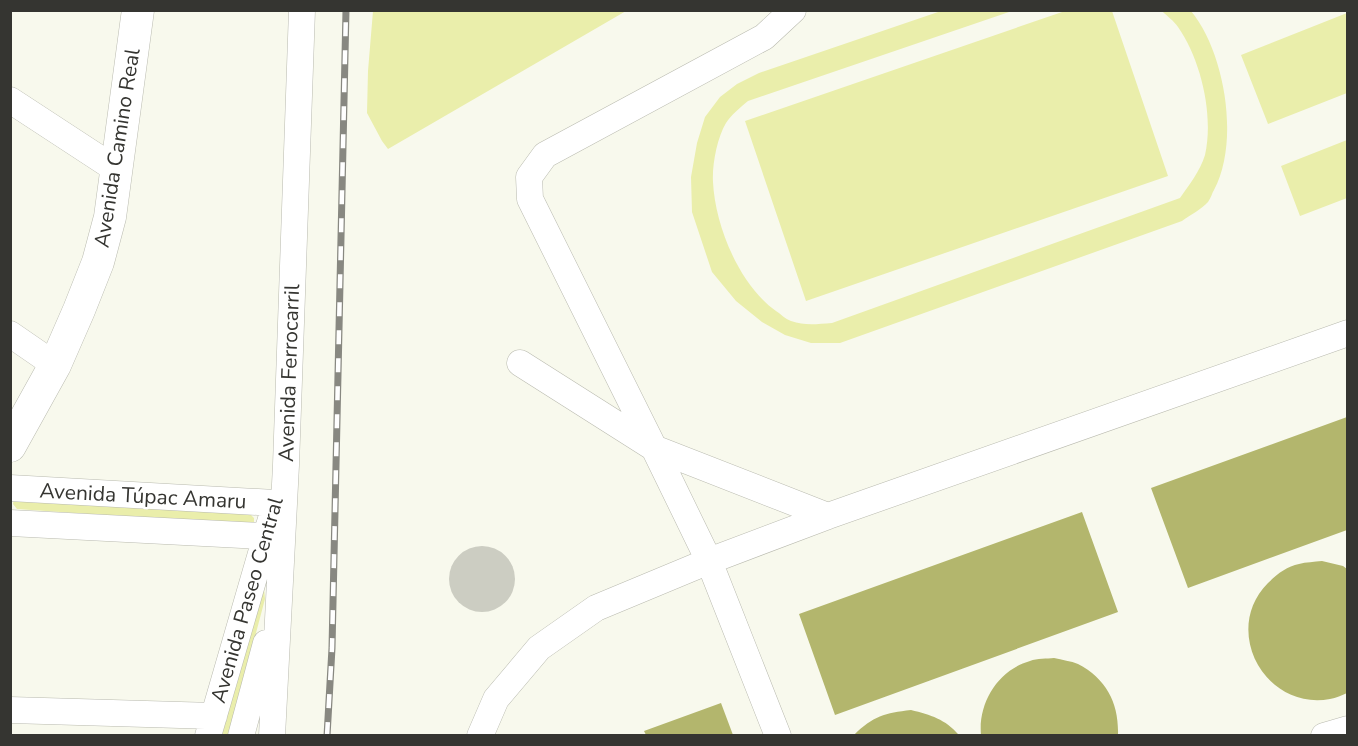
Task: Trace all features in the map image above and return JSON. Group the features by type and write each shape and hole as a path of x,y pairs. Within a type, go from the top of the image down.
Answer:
{"main road":[{"name":"Avenida Camino Real","path":"10,446 55,365 98,262 110,217 138,10"}],"street":[{"name":"Avenida Ferrocarril","path":"272,735 280,590 274,537 286,465 302,10"},
{"path":"778,735 709,561 530,200 529,177 545,155 764,37 793,10"},
{"path":"10,100 117,170"},
{"path":"480,735 496,699 539,648 596,608 709,561 828,516 1347,333"},
{"path":"10,334 55,365"},
{"path":"520,363 654,448 828,516"},
{"name":"Avenida Paseo Central","path":"211,726 274,537 275,503 286,465"},
{"name":"Avenida Túpac Amaru","path":"10,488 275,503"},
{"name":"Avenida Túpac Amaru","path":"10,523 274,537"},
{"name":"Avenida Paseo Central","path":"241,735 280,590"},
{"path":"10,710 211,726"},
{"path":"1324,735 1347,729"}],"shaded area":[{"path":"373,10 626,11 388,149 367,113"},
{"path":"941,11 1012,11 748,101 726,123 714,160 713,175 718,217 740,270 763,300 785,318 801,324 832,323 1180,198 1203,161 1208,123 1204,88 1193,55 1178,27 1162,11 1191,11 1203,28 1220,73 1227,123 1226,148 1222,170 1210,199 1203,207 1182,221 840,343 811,343 785,335 762,322 736,301 712,272 692,212 691,177 697,143 705,117 720,97 737,84 759,73"},
{"path":"1065,11 1112,11 1168,176 806,301 745,121"},
{"path":"1347,13 1347,93 1268,124 1241,55"},
{"path":"1347,140 1347,198 1300,216 1281,166"},
{"path":"1347,417 1347,530 1188,588 1151,488"},
{"path":"14,498 245,513 254,518 254,522 247,525 17,509 13,504"},
{"path":"1082,512 1118,612 835,715 799,614"},
{"path":"1322,561 1347,569 1347,693 1330,699 1307,699 1286,693 1269,680 1257,663 1250,644 1249,623 1255,602 1275,577 1295,565"},
{"path":"264,588 265,599 229,735 215,736"},
{"path":"1054,658 1078,664 1097,677 1104,685 1116,713 1118,735 981,735 983,711 992,689 1000,680 1019,665 1036,659"},
{"path":"721,703 733,735 646,735 644,731"},
{"path":"911,710 937,718 959,735 854,735 880,716"}],"building":[{"path":"476,546 488,546 500,551 510,561 515,579 513,592 500,607 488,612 476,612 464,607 454,597 449,585 449,573 454,561 464,551"}],"railway":[{"path":"327,736 332,648 346,10"}]}
